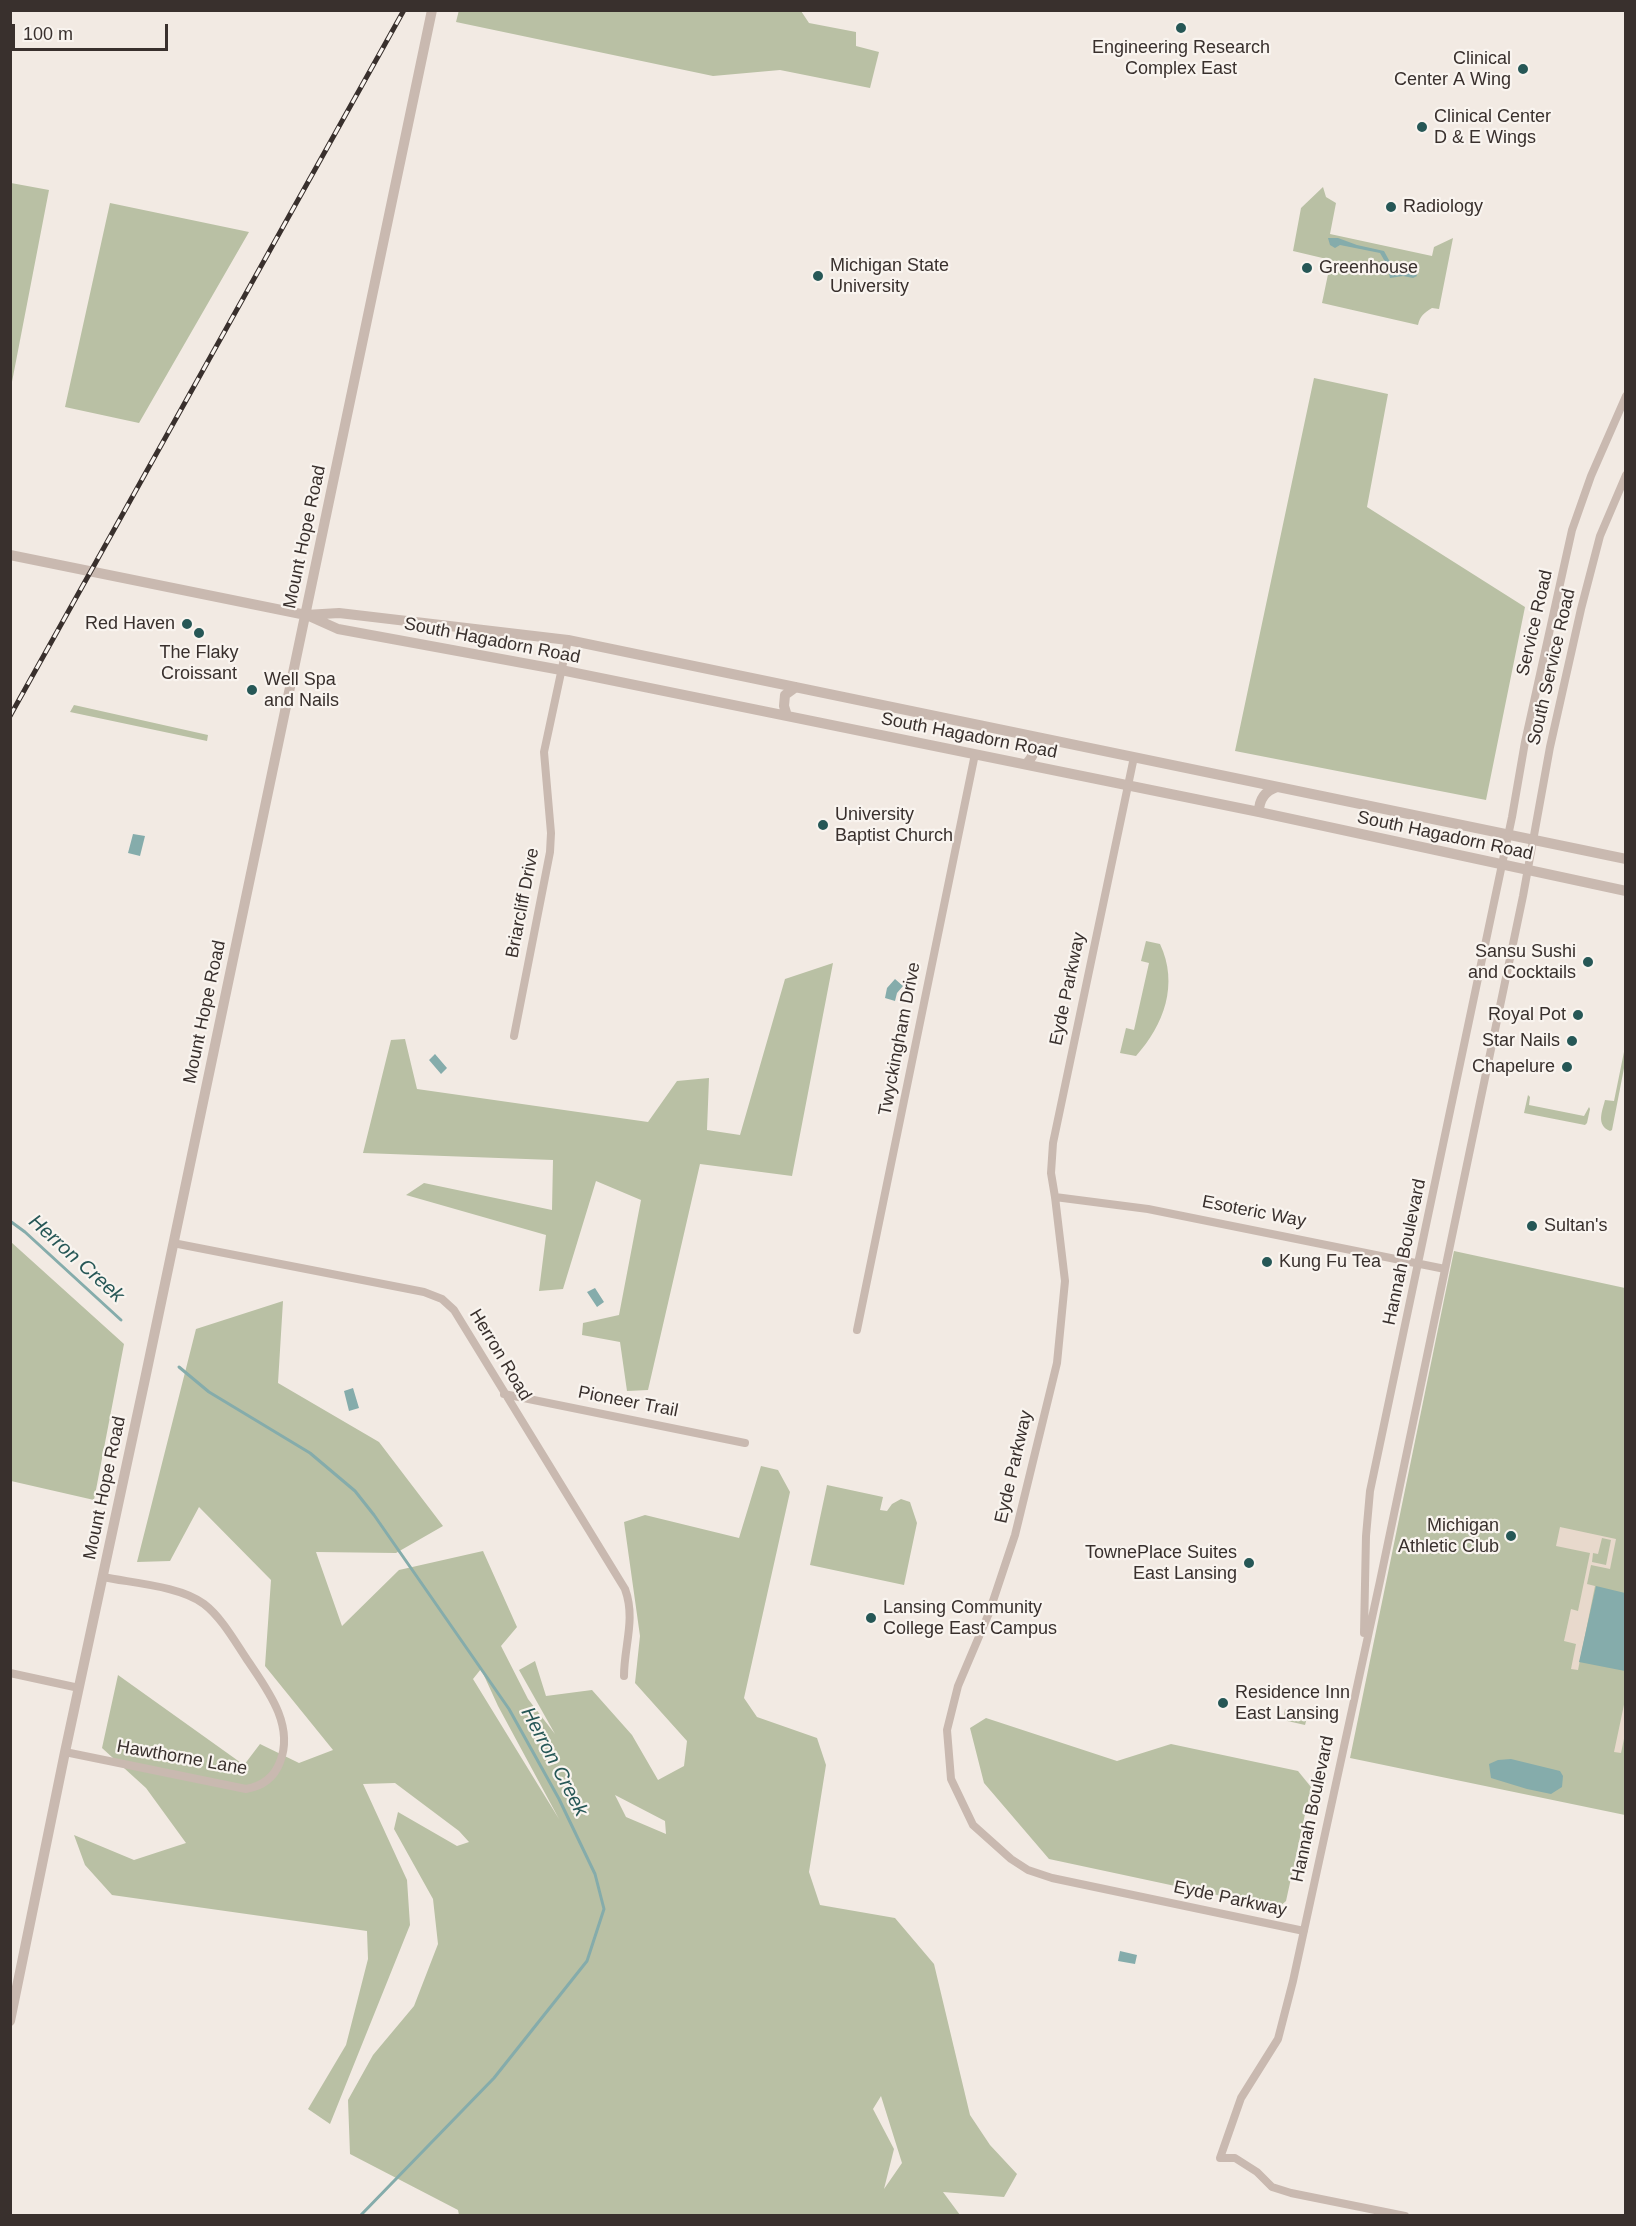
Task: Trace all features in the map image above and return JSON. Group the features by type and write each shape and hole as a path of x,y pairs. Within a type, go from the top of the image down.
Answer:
{"street":[{"name":"Mount Hope Road","path":"10,2021 432,10"},
{"name":"Service Road","path":"1502,865 1525,742 1572,530 1626,396"},
{"name":"South Service Road","path":"1528,871 1550,747 1581,609 1600,536 1626,475"},
{"name":"South Hagadorn Road","path":"10,555 306,615 338,629 561,670 1026,764 1626,891"},
{"name":"South Hagadorn Road","path":"306,615 339,613 568,640 1626,859"},
{"name":"Briarcliff Drive","path":"514,1036 550,852 551,833 544,752 568,640"},
{"path":"787,716 784,706 785,695 796,687"},
{"path":"1026,764 1035,750 1032,736"},
{"name":"Twyckingham Drive","path":"857,1330 975,754"},
{"name":"Eyde Parkway","path":"1134,757 1053,1143 1051,1173 1065,1281 1057,1363 1015,1535 989,1613 958,1686 947,1730 951,1779 974,1824 1011,1859 1028,1870 1052,1878 1304,1931"},
{"path":"1259,812 1264,795 1277,787"},
{"name":"Hannah Boulevard","path":"1364,1648 1366,1536 1370,1491 1420,1263 1502,865"},
{"name":"Hannah Boulevard","path":"1405,2216 1291,2193 1272,2187 1257,2172 1235,2158 1220,2158 1241,2098 1278,2039 1304,1931 1380,1581 1528,871"},
{"name":"Esoteric Way","path":"1055,1197 1160,1211 1445,1269"},
{"name":"Herron Road","path":"173,1243 436,1296 454,1310 625,1590 631,1614 624,1676"},
{"name":"Pioneer Trail","path":"504,1394 745,1443"},
{"name":"Hawthorne Lane","path":"65,1752 246,1789 260,1786 271,1778 278,1769 283,1753 284,1731 276,1706 234,1639 208,1608 198,1600 182,1594 103,1577"},
{"path":"10,1673 79,1688"}],"green space":[{"path":"459,10 801,11 809,23 856,32 856,46 879,52 870,88 780,70 713,76 456,22"},
{"path":"10,183 49,190 11,387"},
{"path":"1323,187 1326,197 1336,203 1330,234 1432,256 1434,247 1453,238 1439,309 1432,308 1421,317 1418,325 1322,303 1331,260 1293,251 1301,208"},
{"path":"110,203 249,232 139,423 65,407"},
{"path":"1314,378 1388,394 1367,507 1525,607 1486,800 1235,751"},
{"path":"74,705 208,735 207,741 70,712"},
{"path":"1146,941 1160,944 1166,959 1168,989 1161,1017 1146,1044 1136,1056 1120,1053 1126,1028 1134,1030 1149,963 1141,961"},
{"path":"833,963 792,1176 700,1164 648,1390 627,1391 620,1342 582,1335 583,1323 619,1315 641,1200 596,1181 563,1289 539,1291 546,1235 406,1195 424,1183 552,1210 553,1160 363,1153 391,1040 405,1039 417,1089 648,1122 677,1081 709,1078 707,1130 740,1135 785,979"},
{"path":"1625,1047 1625,1063 1610,1131 1601,1122 1602,1114 1605,1100 1614,1101"},
{"path":"1528,1095 1529,1105 1584,1116 1589,1107 1587,1123 1585,1125 1524,1113"},
{"path":"11,1242 124,1344 94,1500 11,1481"},
{"name":"Michigan Athletic Club","path":"1454,1251 1625,1288 1625,1815 1350,1758"},
{"path":"283,1301 278,1383 379,1442 443,1526 396,1553 316,1552 342,1626 399,1570 483,1551 517,1627 501,1646 528,1699 555,1734 519,1670 535,1661 546,1696 592,1690 632,1735 658,1780 684,1766 687,1741 635,1683 640,1636 624,1522 645,1515 739,1538 761,1466 778,1470 790,1492 744,1698 757,1717 817,1738 826,1765 809,1872 820,1905 895,1918 934,1964 970,2115 990,2145 1017,2174 1004,2197 943,2192 960,2215 459,2215 458,2210 350,2154 348,2100 373,2055 414,2006 438,1944 433,1899 394,1829 398,1812 457,1846 469,1842 459,1831 395,1783 363,1784 407,1880 410,1925 330,2124 308,2109 346,2045 368,1959 367,1931 112,1895 85,1865 74,1835 134,1860 186,1843 146,1788 102,1748 118,1675 244,1765 260,1744 299,1763 333,1750 265,1666 271,1580 199,1507 170,1561 137,1562 196,1329","holes":["481,1669 498,1706 559,1819 473,1679","615,1795 665,1821 666,1834 626,1817","881,2096 902,2163 884,2189 894,2149 873,2109"]},
{"path":"827,1485 883,1497 880,1510 887,1511 892,1504 901,1499 910,1502 917,1523 904,1585 810,1565"},
{"path":"1285,1709 1308,1714 1305,1725 1283,1720"},
{"path":"986,1718 1117,1761 1171,1744 1298,1771 1311,1787 1286,1901 1278,1908 1049,1859 984,1783 970,1728"}],"shaded area":[{"path":"1560,1527 1616,1539 1610,1569 1591,1565 1587,1584 1595,1586 1578,1670 1571,1669 1576,1644 1564,1641 1571,1609 1578,1611 1590,1553 1556,1546","holes":["1602,1538 1611,1540 1606,1565 1592,1562 1593,1553 1598,1554"]},
{"path":"1625,1700 1625,1734 1621,1753 1614,1752"}],"water":[{"path":"1328,238 1338,238 1384,251 1390,262 1414,265 1417,276 1390,278 1387,265 1380,253 1340,245 1335,248 1330,245"},
{"path":"133,834 145,836 140,856 128,853"},
{"path":"895,979 903,986 897,993 895,1001 885,998 887,988"},
{"path":"435,1054 447,1068 441,1074 429,1060"},
{"path":"595,1288 604,1302 597,1307 587,1292"},
{"path":"353,1388 359,1408 349,1411 344,1391"},
{"path":"1596,1586 1625,1593 1625,1671 1579,1662"},
{"path":"1511,1759 1560,1771 1563,1776 1562,1787 1551,1794 1491,1778 1489,1764 1498,1760"},
{"path":"1120,1951 1137,1955 1135,1964 1118,1961"}],"waterway":[{"name":"Herron Creek","path":"10,1221 121,1320"},
{"name":"Herron Creek","path":"179,1367 209,1392 310,1453 355,1491 374,1515 509,1709 559,1799 595,1874 604,1909 587,1961 494,2078 360,2216"}],"railway":[{"path":"10,716 404,10"}],"place":[{"name":"Engineering Research Complex East","path":"1181,28"},
{"name":"Clinical Center A Wing","path":"1523,69"},
{"name":"Clinical Center D & E Wings","path":"1422,127"},
{"name":"Radiology","path":"1391,207"},
{"name":"Greenhouse","path":"1307,268"},
{"name":"Michigan State University","path":"818,276"},
{"name":"Red Haven","path":"187,624"},
{"name":"The Flaky Croissant","path":"199,633"},
{"name":"Well Spa and Nails","path":"252,690"},
{"name":"University Baptist Church","path":"823,825"},
{"name":"Sansu Sushi and Cocktails","path":"1588,962"},
{"name":"Royal Pot","path":"1578,1015"},
{"name":"Star Nails","path":"1572,1041"},
{"name":"Chapelure","path":"1567,1067"},
{"name":"Sultan's","path":"1532,1226"},
{"name":"Kung Fu Tea","path":"1267,1262"},
{"name":"Michigan Athletic Club","path":"1511,1536"},
{"name":"TownePlace Suites East Lansing","path":"1249,1563"},
{"name":"Lansing Community College East Campus","path":"871,1618"},
{"name":"Residence Inn East Lansing","path":"1223,1703"}]}
